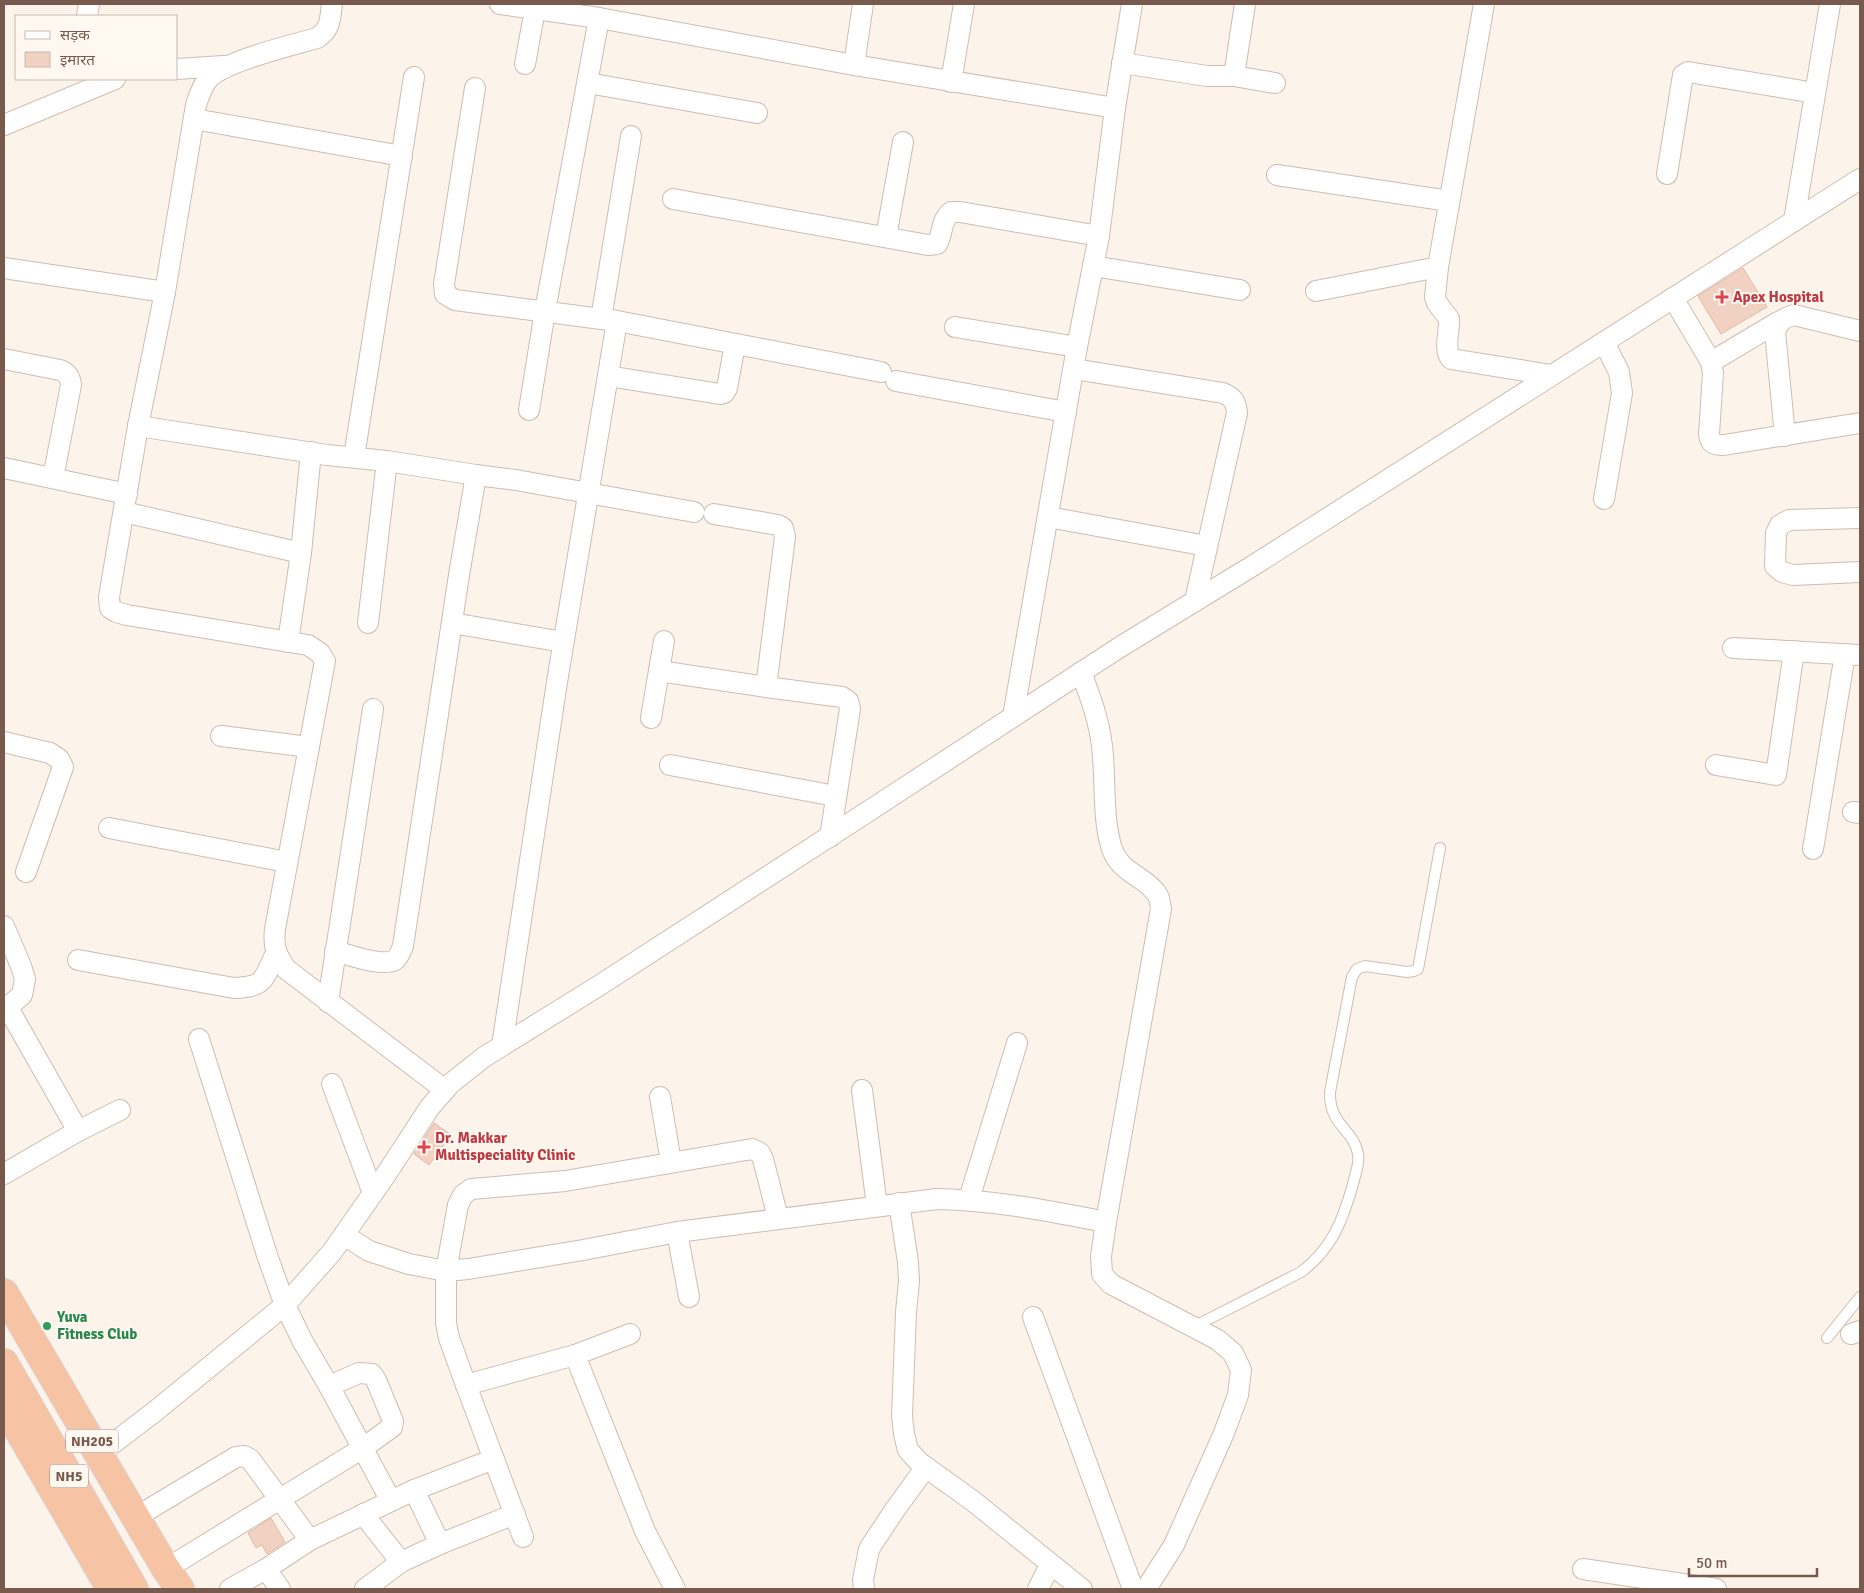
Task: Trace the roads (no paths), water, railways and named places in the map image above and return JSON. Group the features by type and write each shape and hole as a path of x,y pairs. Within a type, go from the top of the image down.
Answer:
{"highway":[{"name":"NH205","path":"4,1293 136,1517 168,1582"},
{"name":"NH5","path":"4,1322 51,1408 168,1582"},
{"name":"NH5","path":"4,1363 134,1589"},
{"path":"4,1406 111,1589"}],"street":[{"path":"178,69 224,66 318,38 326,32 330,21 332,4"},
{"path":"500,4 535,6 854,65 1115,108"},
{"path":"854,65 863,4"},
{"path":"951,82 964,4"},
{"path":"1013,717 1077,347 1099,236 1115,108 1132,4"},
{"path":"1234,76 1246,4"},
{"path":"1484,4 1449,201 1435,297 1437,303 1449,319 1447,349 1451,359 1551,375"},
{"path":"1794,221 1830,4"},
{"path":"525,64 535,6"},
{"path":"529,410 545,311 600,18"},
{"path":"1122,63 1207,76 1234,76 1275,83"},
{"path":"224,66 203,85 196,106 165,292 138,426 109,597 110,608 127,615 308,645 320,653 325,661 275,929 274,942 276,953 286,969 445,1090"},
{"path":"1667,174 1683,75 1688,72 1815,93"},
{"path":"354,457 414,77"},
{"path":"4,125 77,87 110,80"},
{"path":"588,83 757,113"},
{"path":"475,88 444,284 445,294 455,300 609,320 1066,412"},
{"path":"194,119 402,156"},
{"path":"502,1046 563,642 608,376 609,320 631,136"},
{"path":"886,237 903,142"},
{"path":"1277,176 1449,201"},
{"path":"99,1454 154,1413 285,1305 332,1252 430,1108 445,1090 477,1062 1082,672 1860,179"},
{"path":"673,199 928,245 937,244 942,236 946,216 951,212 1099,236"},
{"path":"1093,266 1240,290"},
{"path":"1316,291 1438,267"},
{"path":"4,268 165,292"},
{"path":"1672,298 1711,362 1713,373 1709,440 1714,445 1785,436 1860,422"},
{"path":"1711,362 1785,318 1794,316 1860,331"},
{"path":"1778,322 1774,332 1785,436"},
{"path":"955,327 1077,347"},
{"path":"1604,342 1619,372 1622,393 1604,499"},
{"path":"608,376 720,394 727,388 735,344"},
{"path":"4,359 60,370 67,373 70,378 71,386 53,478"},
{"path":"1074,369 1223,393 1232,397 1236,403 1237,414 1195,601"},
{"path":"138,426 516,480 589,494 778,524 783,528 785,536 766,687"},
{"path":"288,642 301,553 311,452"},
{"path":"368,623 386,461"},
{"path":"4,468 53,478 126,503 301,553"},
{"path":"335,952 381,962 392,961 398,957 403,946 476,475"},
{"path":"1048,517 1207,546"},
{"path":"1860,518 1789,520 1780,525 1776,533 1775,566 1782,572 1793,575 1860,572"},
{"path":"452,623 563,642"},
{"path":"651,718 664,641"},
{"path":"1733,648 1853,655 1813,849"},
{"path":"1716,765 1776,775 1794,651"},
{"path":"659,671 842,697 848,701 850,709 830,836"},
{"path":"1082,672 1100,730 1108,828 1112,848 1117,860 1126,870 1150,887 1158,896 1161,909 1106,1222 1101,1256 1102,1274 1111,1284 1218,1340 1233,1353 1241,1370 1238,1395 1224,1433 1174,1545 1146,1589"},
{"path":"328,1002 373,709"},
{"path":"221,736 309,747"},
{"path":"4,742 50,753 59,759 63,767 26,872"},
{"path":"670,765 835,796"},
{"path":"109,828 288,862"},
{"path":"4,926 25,979 22,995 6,1009 78,1131"},
{"path":"78,960 234,988 250,988 261,983 276,953"},
{"path":"199,1039 268,1258 285,1305 303,1342 330,1386 391,1501"},
{"path":"969,1199 1017,1043"},
{"path":"332,1084 373,1194"},
{"path":"862,1090 877,1206"},
{"path":"660,1097 671,1162"},
{"path":"4,1174 78,1131 120,1110"},
{"path":"523,1537 466,1386 446,1323 446,1271 458,1205 463,1195 472,1189 565,1181 752,1149 760,1153 778,1218"},
{"path":"344,1235 369,1251 390,1259 446,1271 583,1250 677,1232 936,1199 969,1199 1106,1222"},
{"path":"899,1203 909,1281 905,1322 902,1416 908,1450 926,1467 973,1501 1082,1589"},
{"path":"677,1232 689,1297"},
{"path":"1033,1317 1133,1589"},
{"path":"466,1386 575,1355 630,1334"},
{"path":"575,1355 645,1531 675,1589"},
{"path":"168,1582 279,1500 363,1448 392,1427 393,1421 372,1374 359,1373 330,1386"},
{"path":"136,1517 236,1457 244,1456 250,1459 310,1540"},
{"path":"230,1589 266,1569 310,1540 362,1514 414,1490 494,1459"},
{"path":"864,1589 863,1580 869,1549 926,1467"},
{"path":"414,1490 440,1544"},
{"path":"362,1514 400,1562"},
{"path":"365,1589 400,1562 515,1514"},
{"path":"1038,1589 1050,1565"},
{"path":"266,1569 280,1589"},
{"path":"1583,1569 1640,1584 1716,1589"}],"lane":[{"path":"1192,1328 1301,1272 1316,1261 1330,1242 1344,1216 1358,1164 1358,1153 1351,1138 1332,1114 1330,1099 1352,977 1357,969 1365,966 1407,972 1418,969 1440,848"},
{"path":"1827,1338 1860,1296"}],"place":[{"name":"Apex Hospital","path":"1722,297"},
{"name":"Dr. Makkar Multispeciality Clinic","path":"424,1147"},
{"name":"Yuva Fitness Club","path":"47,1326"}]}
